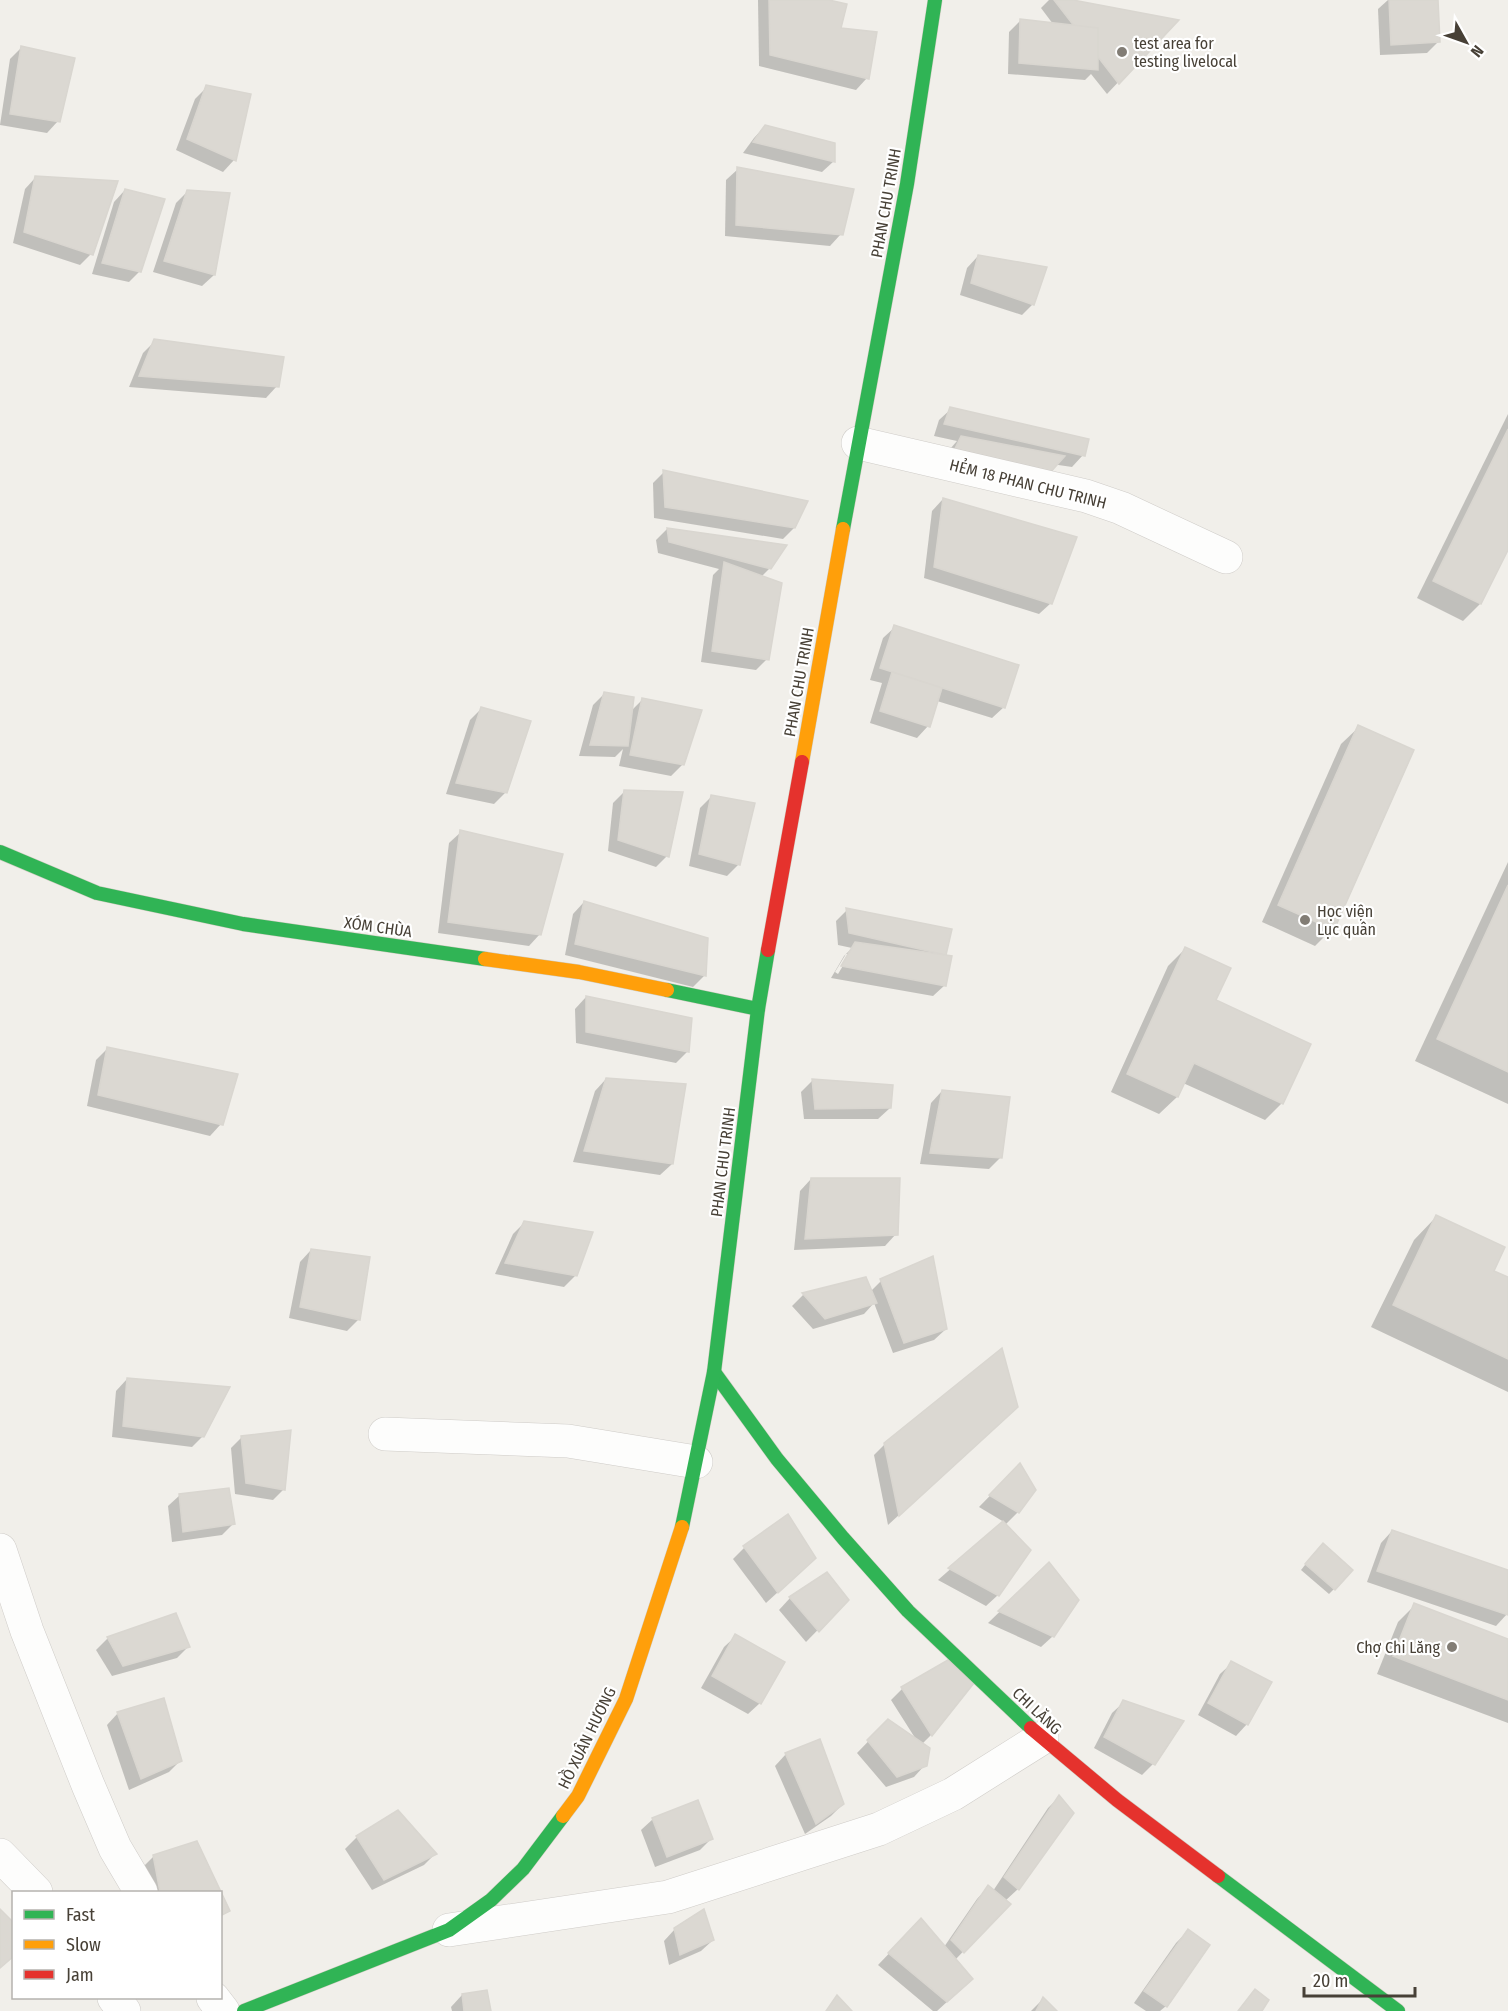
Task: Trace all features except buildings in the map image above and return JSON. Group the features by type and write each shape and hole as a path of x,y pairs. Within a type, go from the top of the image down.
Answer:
{"main road":[{"name":"PHAN CHU TRINH","path":"714,1372 758,1009 858,443 907,184 935,0"},
{"name":"XÓM CHÙA","path":"0,852 97,893 243,924 579,972 758,1009"},
{"name":"HỒ XUÂN HƯƠNG","path":"244,2011 449,1930 491,1900 523,1869 578,1796 626,1699 680,1538 714,1372"},
{"name":"CHI LĂNG","path":"714,1372 777,1459 909,1611 1042,1738 1117,1800 1398,2011"}],"street":[{"name":"HẺM 18 PHAN CHU TRINH","path":"858,443 1086,496 1121,508 1226,557"},
{"path":"385,1434 568,1441 696,1462"},
{"path":"0,1550 27,1631 88,1785 115,1848 140,1891"},
{"path":"449,1930 668,1897 879,1829 953,1794 1042,1738"},
{"path":"0,1855 34,1891"},
{"path":"115,1999 124,2011"},
{"path":"214,1999 223,2011"}],"traffic: fast":[{"path":"843,529 907,184 935,0"},
{"path":"0,852 97,893 243,924 485,959"},
{"path":"682,1527 714,1372 758,1009 768,950"},
{"path":"667,990 758,1009"},
{"path":"714,1372 777,1459 908,1611 1031,1728"},
{"path":"244,2011 449,1930 491,1900 523,1869 563,1816"},
{"path":"1218,1876 1398,2011"}],"traffic: slow":[{"path":"802,762 843,529"},
{"path":"485,959 579,972 667,990"},
{"path":"563,1816 578,1796 626,1699 682,1527"}],"traffic: jam":[{"path":"768,950 802,762"},
{"path":"1031,1728 1117,1800 1218,1876"}],"place":[{"name":"test area for testing livelocal","path":"1122,52"},
{"name":"Học viện Lục quân","path":"1305,920"},
{"name":"Chợ Chi Lăng","path":"1452,1647"}]}
